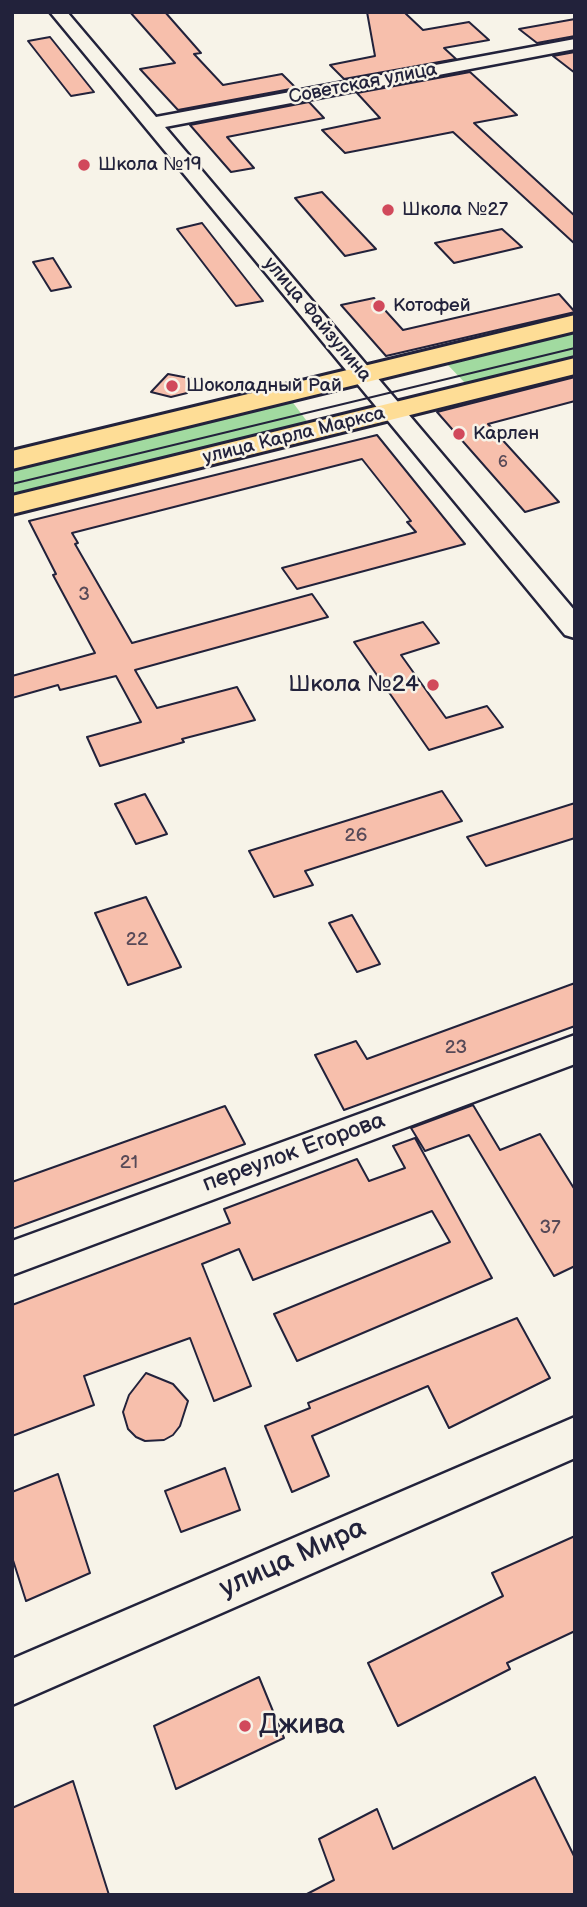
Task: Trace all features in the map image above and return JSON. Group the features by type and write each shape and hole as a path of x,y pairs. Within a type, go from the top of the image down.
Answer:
{"main road":[{"name":"улица Карла Маркса","path":"12,460 575,323"},
{"name":"улица Карла Маркса","path":"12,505 575,366"}],"street":[{"name":"улица Файзулина","path":"58,12 575,629"},
{"name":"Советская улица","path":"151,124 575,44"},
{"name":"переулок Егорова","path":"12,1258 575,1049"},
{"name":"улица Мира","path":"12,1682 575,1437"}],"green space":[{"path":"575,331 575,358 467,385 446,363"},
{"path":"291,400 309,424 12,497 12,467"}],"building":[{"path":"130,12 165,12 201,53 194,54 223,85 282,74 296,88 178,110 140,69 175,63"},
{"path":"367,12 404,12 423,30 469,22 489,40 444,48 456,59 344,79 330,65 375,56"},
{"path":"575,19 575,36 537,43 519,29"},
{"path":"50,37 94,92 71,96 28,41"},
{"path":"575,52 575,73 553,56"},
{"path":"470,72 517,115 474,123 575,216 575,244 453,132 345,153 322,130 380,118 357,93"},
{"path":"309,102 324,118 227,137 254,168 231,172 190,125"},
{"path":"322,192 376,249 345,256 295,198"},
{"path":"202,223 263,301 236,306 177,229"},
{"path":"502,229 522,247 454,263 435,243"},
{"path":"53,258 71,287 51,291 33,262"},
{"path":"559,294 575,312 386,356 341,305 374,298 403,330"},
{"path":"168,374 194,379 187,393 171,397 151,392"},
{"path":"575,377 575,401 488,424 559,502 525,512 437,412"},
{"path":"377,435 465,544 297,589 282,568 416,532 407,522 411,521 362,459 72,533 78,543 75,544 132,643 312,594 328,617 135,670 157,708 237,687 255,720 182,739 184,742 100,766 87,737 141,722 116,676 60,690 58,685 12,698 12,676 95,653 53,575 56,574 29,521"},
{"path":"423,622 439,643 401,655 446,718 487,706 503,727 429,750 354,642"},
{"path":"442,791 462,821 305,871 313,885 274,897 249,851"},
{"path":"145,794 167,834 136,844 115,804"},
{"path":"575,803 575,838 486,866 467,837"},
{"path":"146,897 181,967 128,985 95,913"},
{"path":"352,915 380,964 357,972 329,923"},
{"path":"575,983 575,1026 344,1110 315,1055 356,1041 367,1059"},
{"path":"473,1105 500,1150 540,1134 575,1190 575,1266 554,1276 469,1135 425,1151 411,1128"},
{"path":"225,1106 245,1144 12,1229 12,1182"},
{"path":"415,1138 492,1278 297,1361 274,1314 450,1242 432,1211 253,1280 239,1249 202,1264 251,1386 214,1401 190,1338 84,1376 94,1405 12,1436 12,1305 230,1223 224,1209 357,1159 369,1181 405,1168 393,1146"},
{"path":"517,1318 550,1378 449,1428 428,1386 312,1436 329,1476 292,1492 265,1426 310,1408 308,1403"},
{"path":"146,1373 173,1384 188,1401 180,1426 173,1435 164,1440 145,1441 136,1437 128,1429 123,1412 129,1395"},
{"path":"225,1468 240,1510 181,1532 165,1491"},
{"path":"58,1474 90,1573 26,1601 12,1557 12,1492"},
{"path":"575,1536 575,1631 507,1663 510,1669 398,1726 368,1663 503,1596 492,1573"},
{"path":"259,1677 284,1738 176,1789 154,1726"},
{"path":"535,1777 575,1858 575,1895 305,1895 334,1880 319,1839 377,1809 393,1849"},
{"path":"73,1781 109,1895 12,1895 12,1808"}],"tram line":[{"path":"12,484 575,348"}],"place":[{"name":"Школа №19","path":"84,165"},
{"name":"Школа №27","path":"388,210"},
{"name":"Котофей","path":"379,306"},
{"name":"Шоколадный Рай","path":"172,386"},
{"name":"Карлен","path":"459,434"},
{"name":"Школа №24","path":"433,685"},
{"name":"Джива","path":"245,1726"}]}
